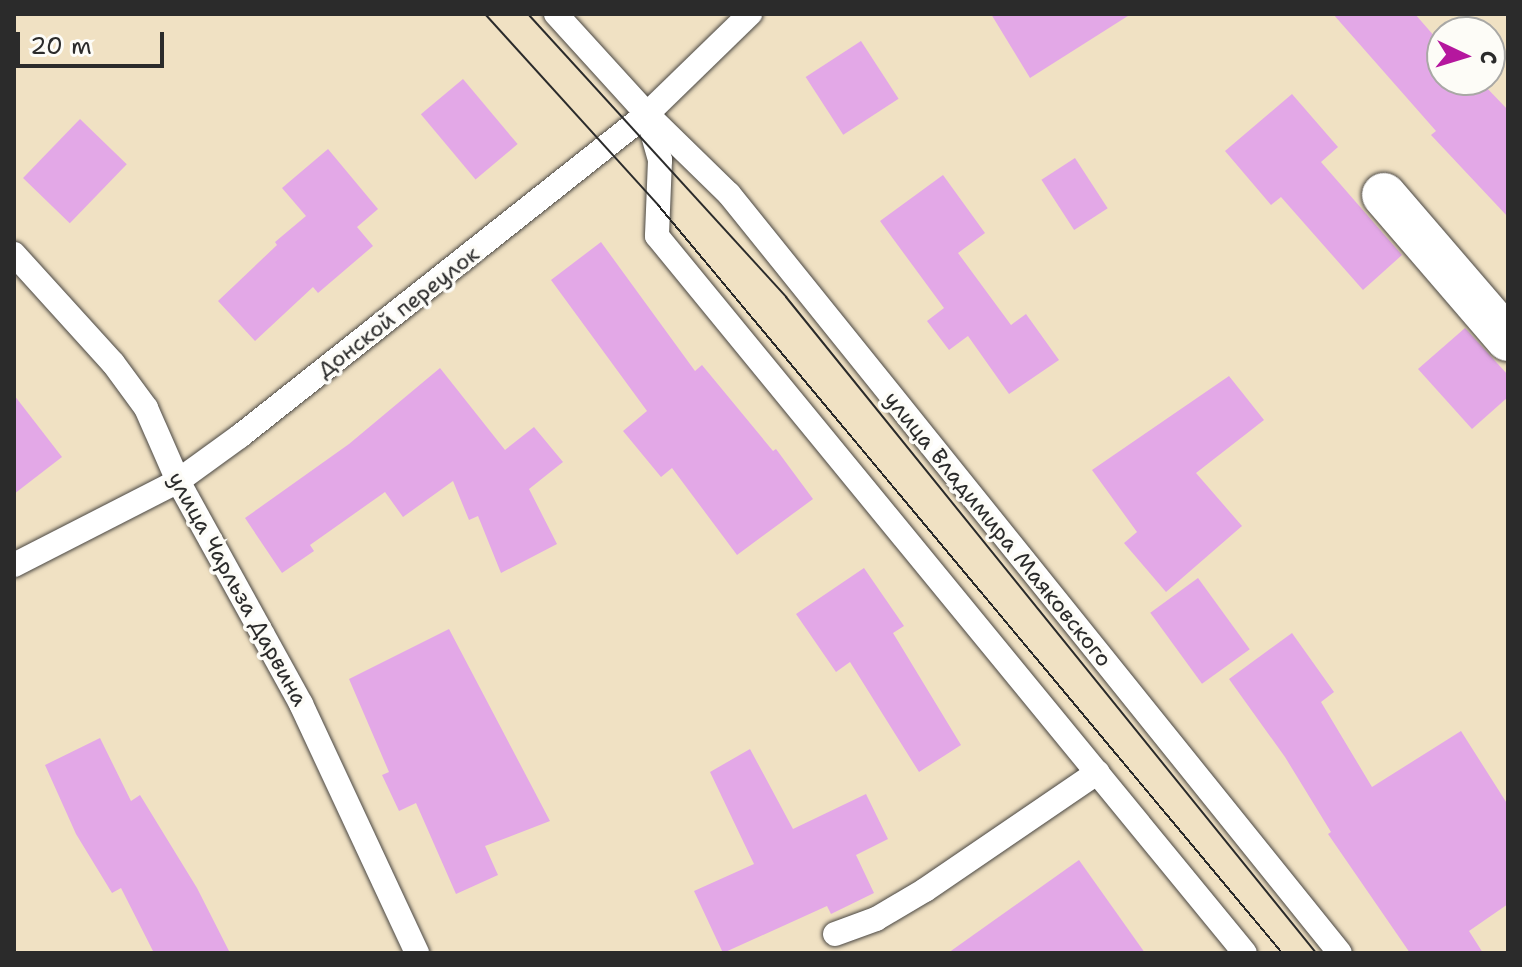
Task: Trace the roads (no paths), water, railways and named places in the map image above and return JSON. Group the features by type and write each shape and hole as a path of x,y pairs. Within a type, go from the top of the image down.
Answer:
{"street":[{"path":"1384,195 1508,339"}],"lane":[{"name":"улица Владимира Маяковского","path":"556,14 647,114 729,194 1340,953"},
{"name":"Донской переулок","path":"14,565 178,481 647,114 750,14"},
{"name":"улица Владимира Маяковского","path":"647,114 660,160 657,236 1245,953"},
{"name":"улица Чарльза Дарвина","path":"14,254 113,363 146,408 178,481 301,704 417,953"},
{"path":"835,934 876,919 925,890 1098,772"}],"tram line":[{"path":"485,14 658,205 1282,953"},
{"path":"528,14 786,297 1316,953"}]}
